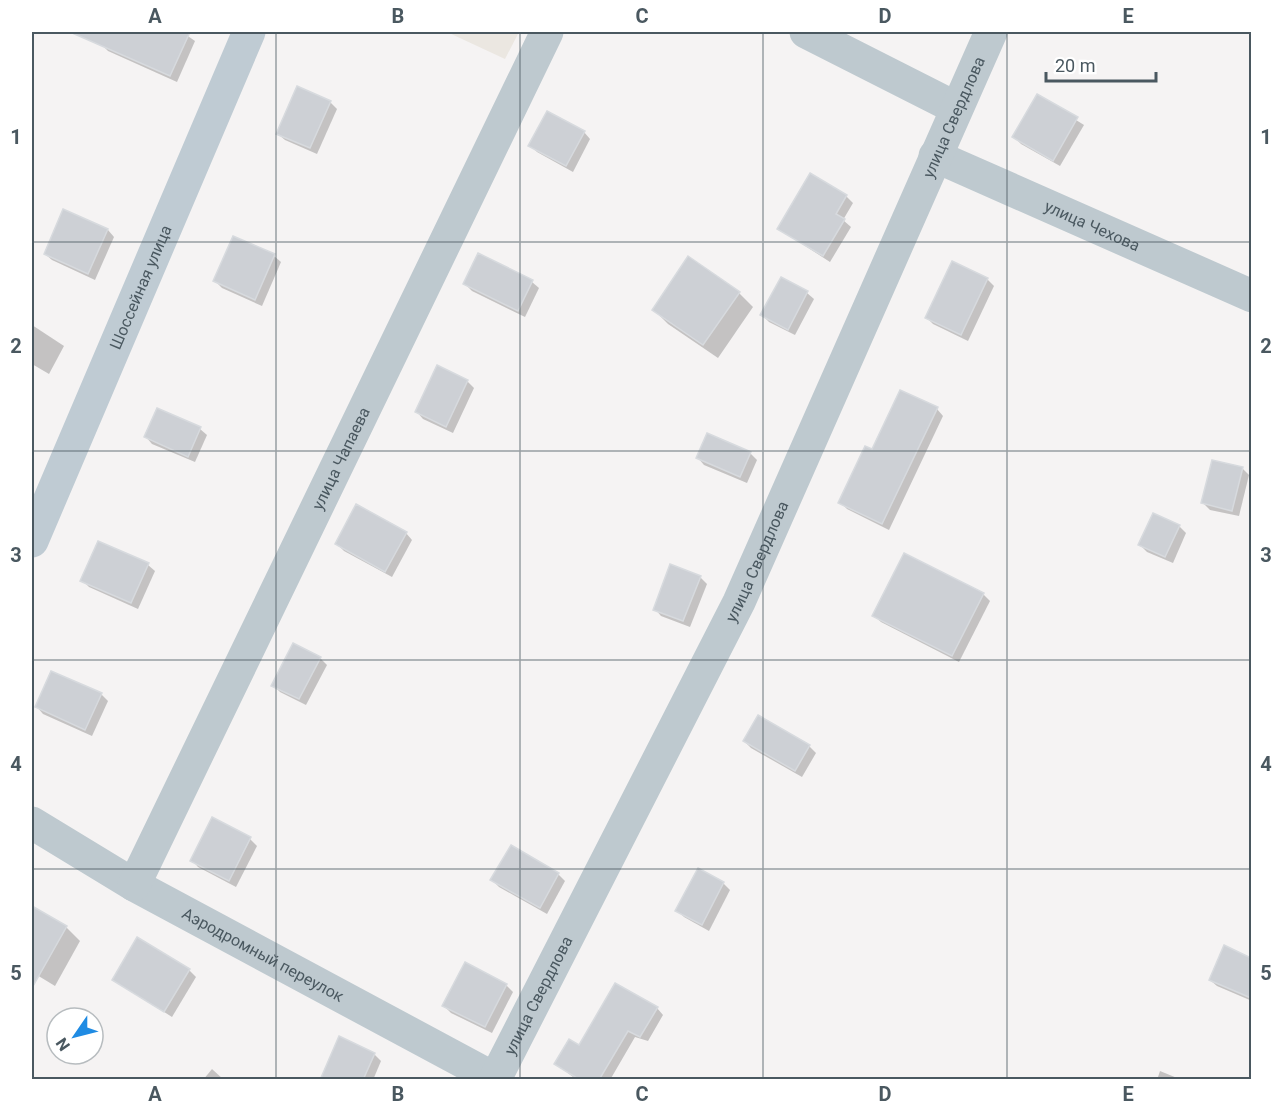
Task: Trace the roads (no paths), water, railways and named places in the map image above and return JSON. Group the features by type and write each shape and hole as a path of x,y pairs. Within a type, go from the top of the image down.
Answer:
{"main road":[{"name":"Шоссейная улица","path":"32,541 249,32"}],"street":[{"name":"улица Чапаева","path":"135,885 547,32"},
{"path":"806,32 956,108"},
{"name":"улица Свердлова","path":"496,1079 739,602 990,32"},
{"name":"улица Чехова","path":"935,156 1251,296"},
{"name":"Аэродромный переулок","path":"32,823 135,885 496,1079"}]}
